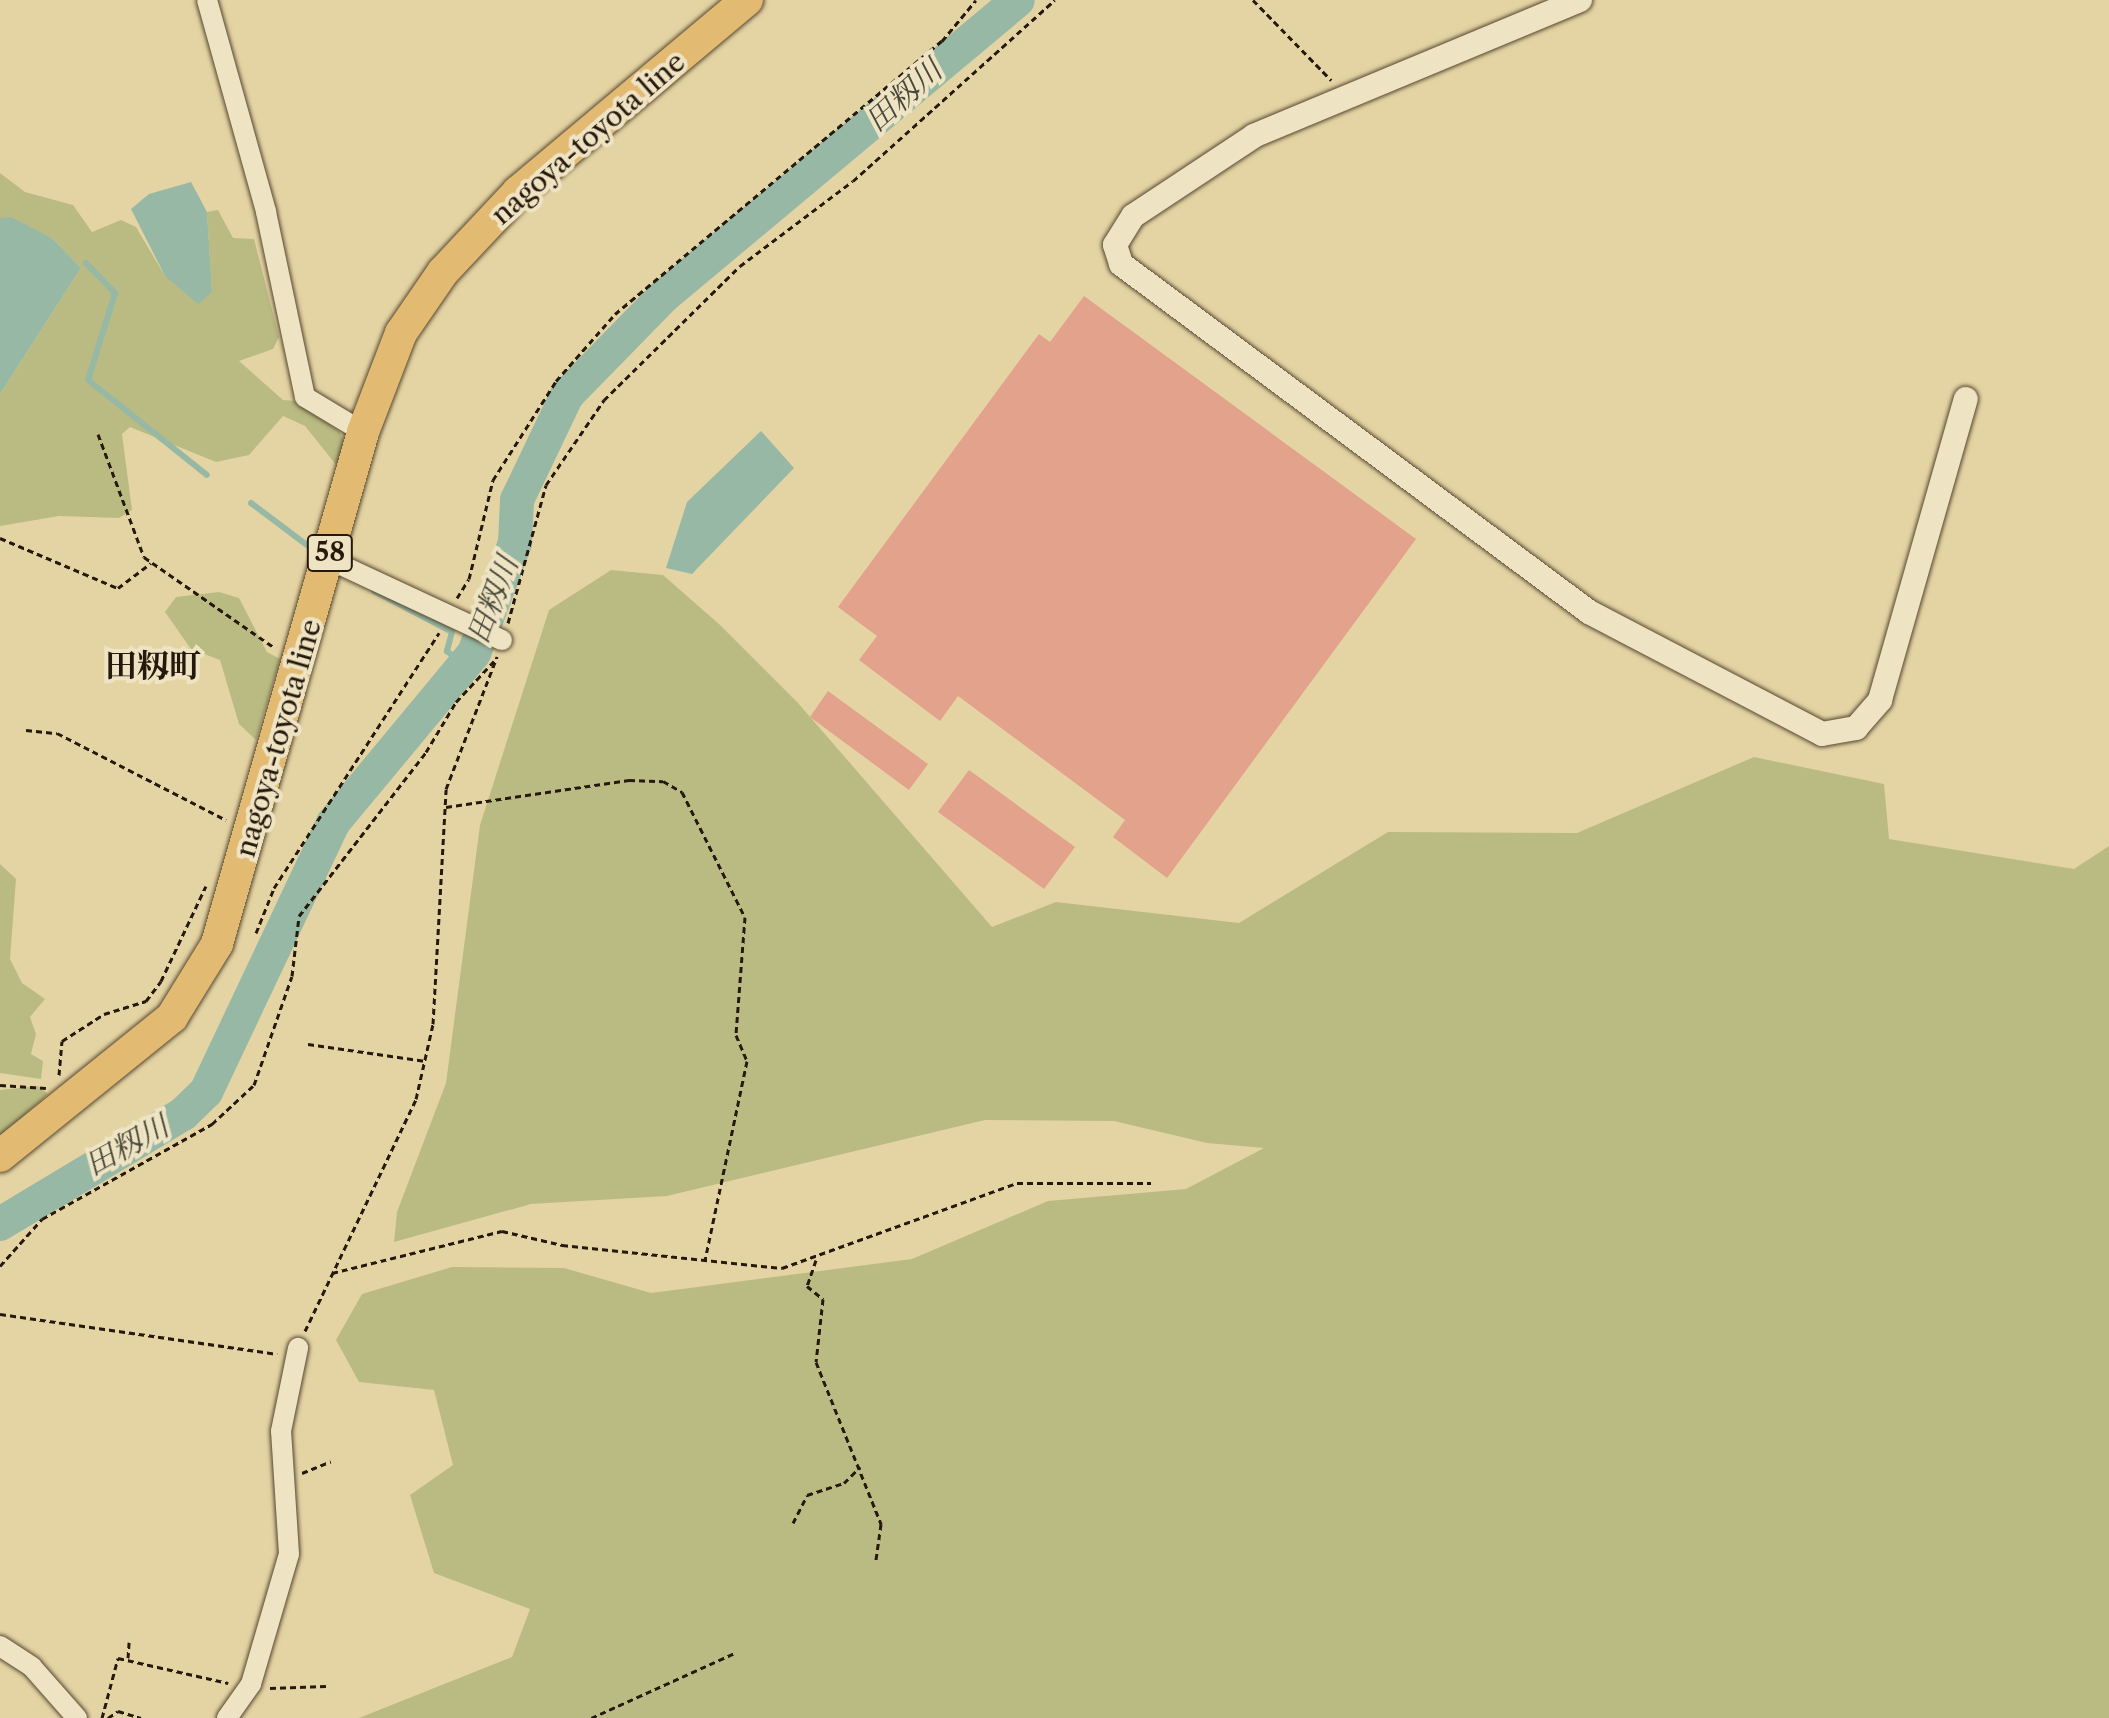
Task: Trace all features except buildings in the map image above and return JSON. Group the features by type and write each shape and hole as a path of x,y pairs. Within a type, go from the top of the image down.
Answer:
{"main road":[{"name":"nagoya-toyota line","path":"0,1156 172,1017 199,979 227,917 363,432 401,333 443,272 518,192 747,0"}],"street":[{"path":"207,0 266,212 305,397 363,432"},
{"path":"1580,0 1340,95 1254,136 1160,195 1122,229 1115,245 1121,264 1589,612 1799,725 1822,734 1856,728 1880,700 1966,399"},
{"path":"328,559 447,622 496,638"},
{"path":"227,1718 250,1686 289,1554 281,1431 298,1348"},
{"path":"0,1646 32,1667 77,1718"}],"path":[{"path":"256,933 274,888 447,622 469,579 493,480 556,381 615,314 884,91 976,0"},
{"path":"0,1314 278,1354 298,1348 332,1273 368,1210 426,1061 446,807 495,661 496,638 546,485 604,400 740,266 853,181 1055,0"},
{"path":"1253,0 1328,73 1340,95"},
{"path":"98,434 120,505 151,563 299,662"},
{"path":"0,538 118,588 151,563"},
{"path":"0,1266 34,1225 212,1124 254,1085 286,999 299,916 477,673 495,661"},
{"path":"26,730 57,733 251,832"},
{"path":"446,807 663,781 682,792 745,917 736,1035 747,1061 705,1261"},
{"path":"68,1103 57,1069 62,1041 104,1014 146,1001 211,873"},
{"path":"308,1044 426,1061"},
{"path":"0,1085 34,1082 68,1103"},
{"path":"332,1273 502,1231 562,1245 782,1268 816,1260 1017,1183 1151,1183"},
{"path":"816,1260 807,1286 823,1299 816,1362 861,1467 881,1524 876,1561"},
{"path":"283,1478 331,1461"},
{"path":"793,1523 807,1495 844,1483 861,1467"},
{"path":"128,1658 129,1642"},
{"path":"591,1718 735,1653"},
{"path":"102,1718 114,1665 128,1658 250,1686 326,1686"},
{"path":"108,1718 118,1711 141,1718"}],"green space":[{"path":"0,173 25,192 73,205 92,232 121,220 136,227 165,276 212,292 207,212 218,210 233,238 254,239 279,337 273,349 239,361 283,400 297,401 340,432 346,447 337,466 305,426 283,416 249,455 216,462 130,427 122,434 132,510 119,518 59,516 0,526 0,394 81,268 53,239 0,218"},
{"path":"611,570 663,575 719,624 798,703 992,927 1056,902 1239,923 1388,832 1577,833 1754,757 1884,784 1889,839 2074,869 2109,846 2109,1718 359,1718 512,1657 530,1609 434,1573 410,1495 453,1465 434,1390 359,1382 336,1340 362,1294 452,1267 564,1268 651,1293 912,1259 1048,1201 1186,1189 1264,1148 1207,1143 1114,1121 985,1120 667,1196 531,1204 394,1242 397,1212 446,1083 480,825 549,610"},
{"path":"219,592 239,598 267,652 280,659 256,740 239,724 220,660 191,649 165,612 176,597"},
{"path":"0,864 16,879 10,959 22,983 45,999 30,1017 36,1034 31,1054 43,1061 41,1079 0,1073"},
{"path":"38,1086 48,1094 0,1137 0,1090"}],"shaded area":[{"path":"191,182 207,212 212,292 198,304 165,276 131,209 149,194"},
{"path":"11,217 53,239 81,268 0,394 0,218"},
{"path":"761,431 794,468 692,574 666,568 687,502"}],"waterway":[{"name":"田籾川","path":"0,1224 183,1114 206,1092 333,823 474,653 515,543 517,500 567,395 664,296 1018,0"},
{"path":"86,263 115,293 88,380 207,475"},
{"path":"251,503 319,554"},
{"path":"374,591 452,632 447,651 463,665"}],"district":[{"name":"田籾町","path":"153,666"}]}
